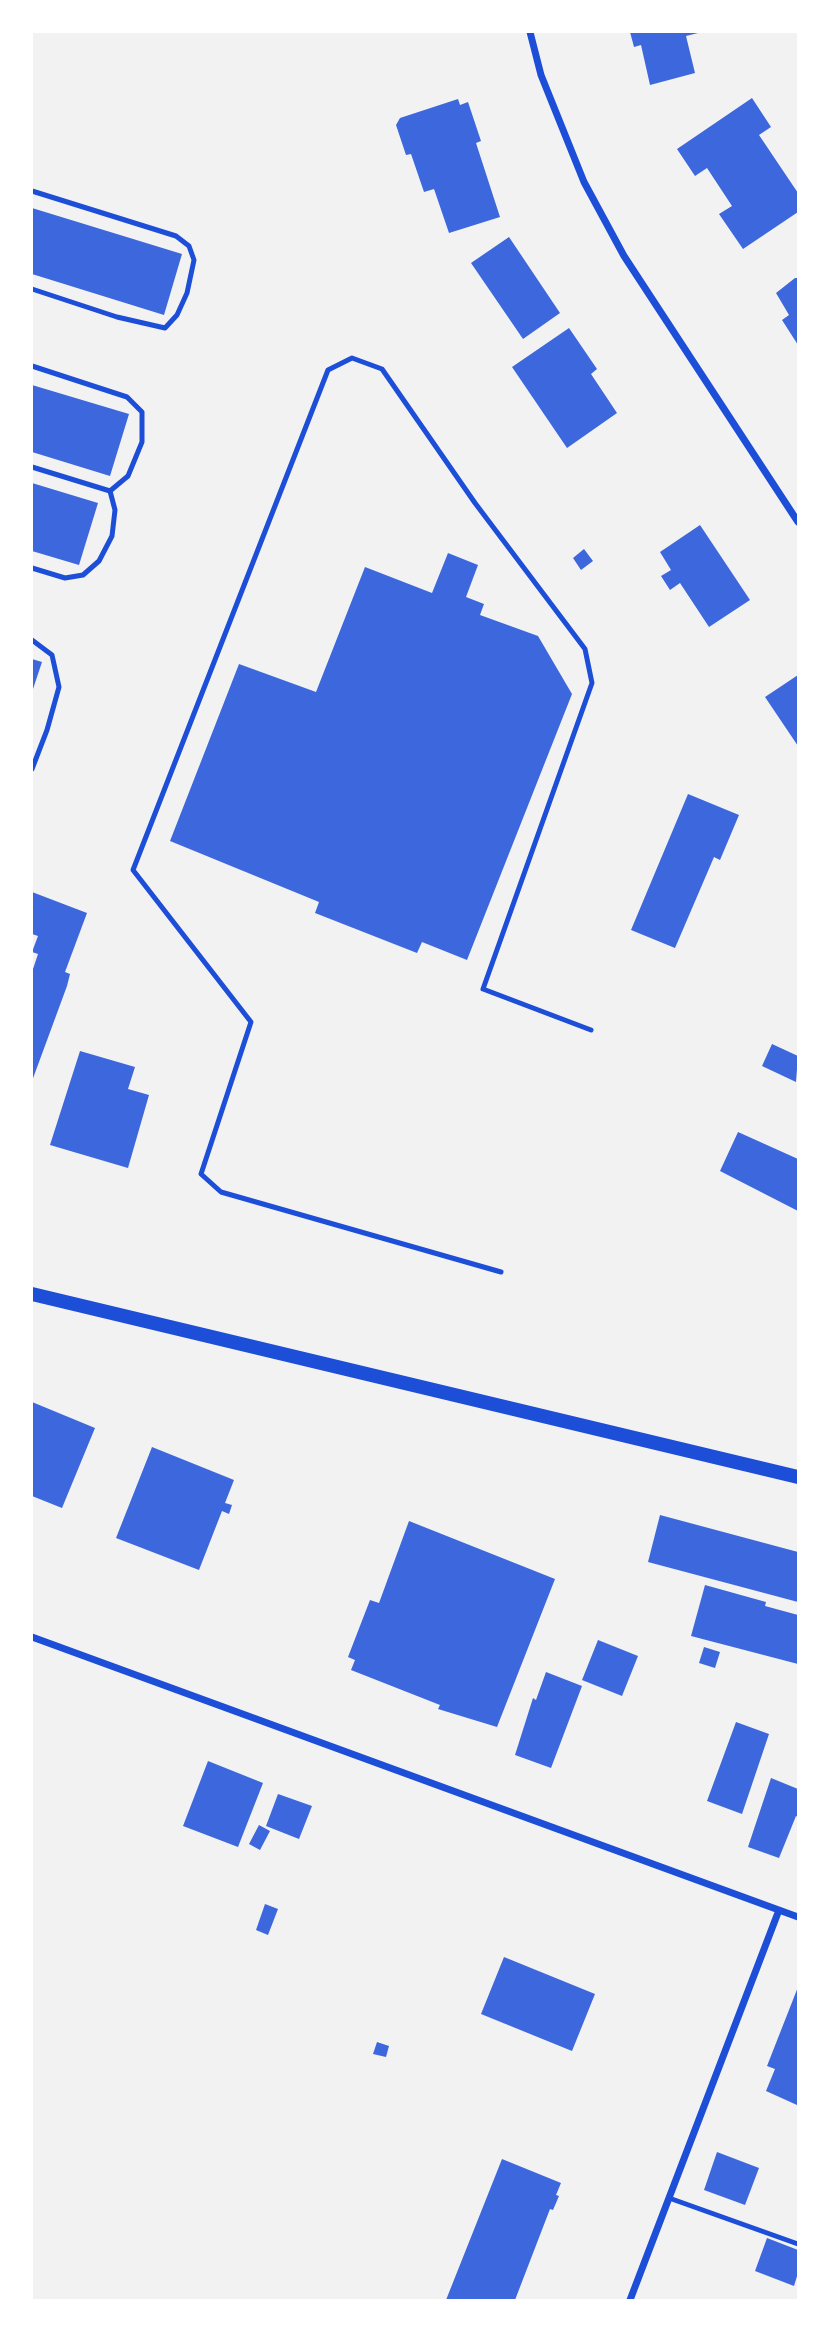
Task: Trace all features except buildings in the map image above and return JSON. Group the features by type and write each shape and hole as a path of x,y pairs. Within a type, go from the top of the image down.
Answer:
{"main road":[{"path":"32,1294 799,1477"}],"street":[{"path":"530,32 541,75 584,182 624,256 799,522"},
{"path":"32,1637 799,1917"},
{"path":"630,2301 779,1910"}],"lane":[{"path":"32,191 176,236 189,246 194,260 187,293 177,315 165,328 117,317 32,289"},
{"path":"501,1272 221,1192 201,1174 251,1022 133,870 328,370 352,358 382,369 475,503 585,649 592,683 483,989 591,1030"},
{"path":"32,366 127,397 142,412 142,442 128,476 110,491"},
{"path":"32,467 110,491"},
{"path":"32,568 65,578 83,575 99,561 112,536 115,510 110,491"},
{"path":"32,640 52,655 59,687 32,769"},
{"path":"32,743 41,745"},
{"path":"668,2198 799,2244"}]}
